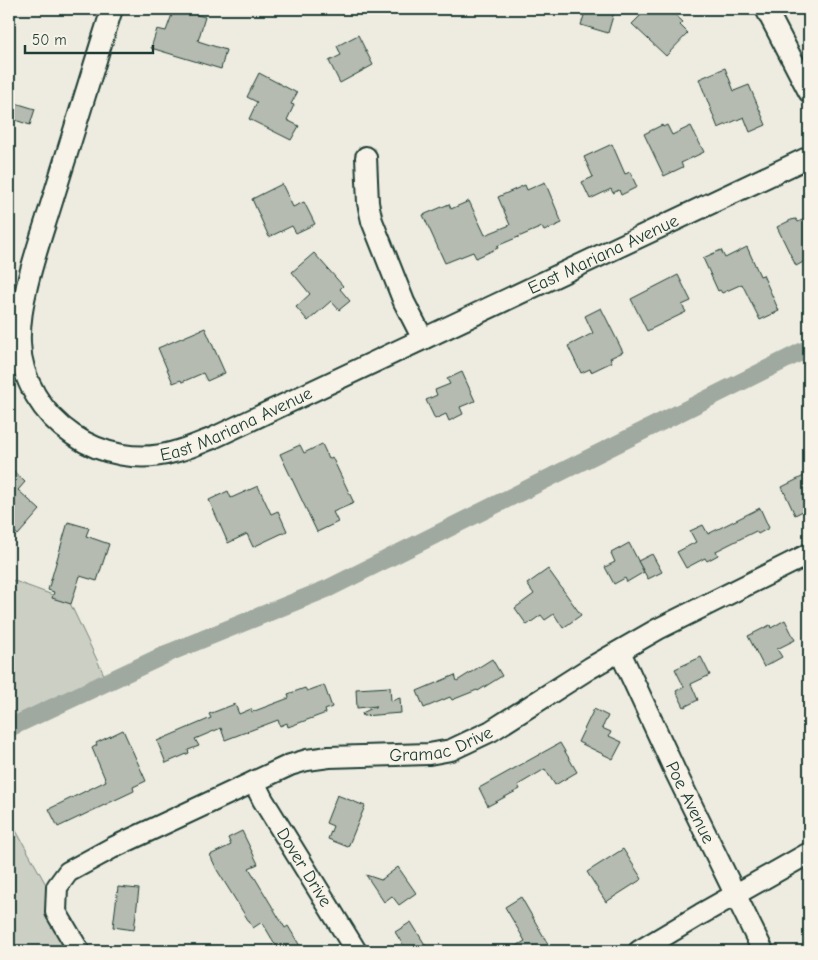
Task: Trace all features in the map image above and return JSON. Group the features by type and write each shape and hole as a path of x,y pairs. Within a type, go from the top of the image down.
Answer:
{"street":[{"name":"East Mariana Avenue","path":"112,9 45,226 22,305 20,323 20,345 24,366 38,400 64,429 81,440 107,451 133,456 173,453 231,430 809,157"},
{"path":"766,9 809,92"},
{"path":"366,157 367,196 372,221 404,302 423,339"},
{"name":"Gramac Drive","path":"79,951 56,912 57,887 68,872 112,848 290,765 307,760 330,757 429,754 451,750 491,731 590,668 658,629 809,554"},
{"name":"Poe Avenue","path":"620,652 675,772 763,951"},
{"name":"Dover Drive","path":"254,782 263,800 356,951"},
{"path":"639,951 809,853"}],"shaded area":[{"path":"9,579 69,601 107,681 9,732"},
{"path":"9,818 83,951 9,951"}],"building":[{"path":"174,9 205,17 198,41 226,50 221,69 151,48 157,29 166,31"},
{"path":"586,9 615,9 608,33 581,25"},
{"path":"647,9 669,9 683,22 680,25 688,33 666,56 632,24"},
{"path":"358,35 373,65 340,83 329,61 341,55 337,46"},
{"path":"725,68 734,91 749,85 766,125 750,132 744,117 718,128 699,79"},
{"path":"259,73 297,93 291,104 294,105 287,120 299,126 291,140 249,119 257,102 247,97"},
{"path":"9,101 35,109 30,125 9,118"},
{"path":"662,125 663,127 667,125 672,135 691,126 704,152 681,163 683,167 664,176 644,134"},
{"path":"612,144 625,174 630,172 637,187 621,195 619,190 613,193 611,189 590,199 582,182 593,177 584,157"},
{"path":"545,182 562,223 544,231 542,227 497,246 498,248 476,258 473,252 445,263 423,215 449,204 451,209 469,201 485,235 510,225 498,197 525,185 527,190"},
{"path":"282,184 293,207 304,202 315,224 296,233 292,226 269,237 252,199"},
{"path":"809,217 809,259 796,266 777,227 791,220 796,219 798,222"},
{"path":"747,247 760,276 763,275 779,311 760,320 742,284 722,293 720,290 718,291 703,258 721,250 725,258"},
{"path":"314,253 343,286 340,289 350,301 339,310 331,301 308,321 296,307 310,294 292,272"},
{"path":"678,275 691,301 682,305 686,312 647,331 631,299"},
{"path":"601,308 623,352 610,358 612,362 591,372 590,369 581,373 568,346 593,333 585,316"},
{"path":"205,328 225,373 207,381 203,373 182,382 181,380 173,383 158,348"},
{"path":"462,372 475,401 460,407 463,414 449,421 446,414 435,419 426,400 437,395 435,390 450,384 447,379"},
{"path":"322,444 329,459 332,457 354,503 333,512 338,522 317,532 280,454 300,445 304,453"},
{"path":"9,467 25,482 18,490 40,510 18,535 9,527"},
{"path":"806,475 809,483 809,508 795,515 782,487"},
{"path":"258,486 271,514 278,511 287,531 253,547 247,534 228,543 209,500 228,491 231,498"},
{"path":"760,508 769,528 758,534 756,531 716,551 718,555 707,561 705,558 686,568 677,552 696,542 690,531 703,525 708,534"},
{"path":"68,522 89,528 86,536 109,544 97,581 80,576 71,604 52,598 54,592 48,590"},
{"path":"629,543 644,572 627,582 625,578 614,584 605,567 615,562 611,553"},
{"path":"652,554 662,572 648,579 638,561"},
{"path":"548,569 581,615 563,628 554,614 545,620 541,615 527,625 515,608 534,594 527,584"},
{"path":"785,620 795,640 777,649 782,657 764,667 748,636 770,625 771,628"},
{"path":"701,657 710,675 691,684 698,700 684,707 676,691 684,687 675,669"},
{"path":"492,659 502,676 478,691 452,700 450,697 424,708 417,691 455,675 457,681"},
{"path":"324,685 332,707 325,710 326,713 288,727 287,723 280,726 278,720 225,740 221,728 195,739 199,746 188,750 189,753 166,763 157,741 211,718 209,714 235,704 239,714 251,709 252,712 289,698 288,694 305,688 307,691"},
{"path":"390,687 391,701 400,698 401,713 363,716 362,713 377,706 357,708 356,689"},
{"path":"594,709 608,716 602,728 611,732 609,736 622,742 613,759 578,742"},
{"path":"123,730 146,781 133,787 134,791 58,827 49,809 106,781 92,748 97,745 96,743"},
{"path":"560,743 577,772 555,785 545,769 518,785 520,789 488,806 479,788"},
{"path":"337,795 365,806 348,847 328,839 333,826 326,823"},
{"path":"242,831 258,864 249,868 285,928 288,926 303,951 279,951 262,922 253,928 217,870 210,855 231,845 228,838"},
{"path":"623,849 642,879 606,902 587,872"},
{"path":"398,867 416,893 399,905 392,896 384,902 366,875 381,880"},
{"path":"118,887 139,889 134,930 113,927"},
{"path":"521,897 552,951 508,951 525,941 505,907"},
{"path":"411,922 429,951 407,951 395,932"}],"waterway":[{"path":"9,728 171,652 329,588 809,348"}]}
